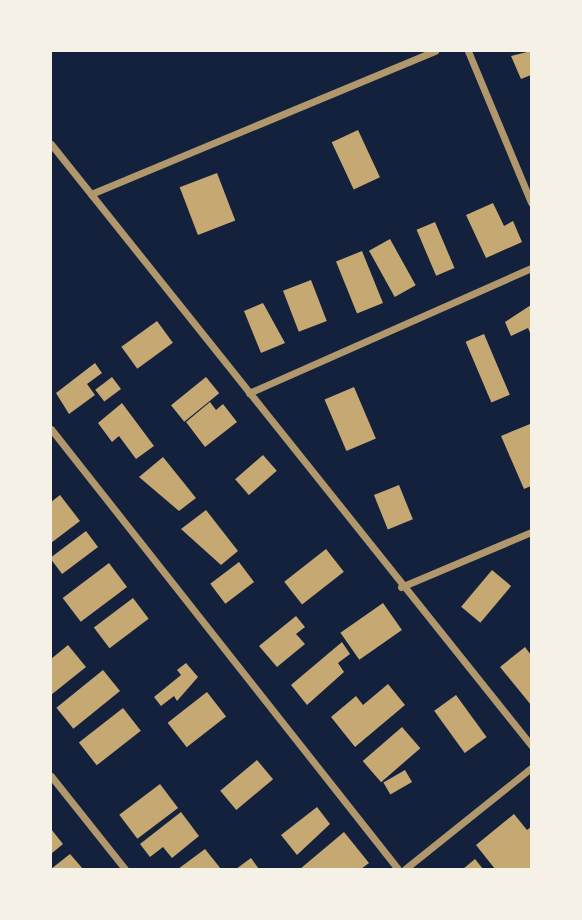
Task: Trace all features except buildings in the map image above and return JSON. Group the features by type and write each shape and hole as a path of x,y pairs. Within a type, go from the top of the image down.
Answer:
{"street":[{"path":"91,194 435,51"},
{"path":"468,51 531,202"},
{"path":"51,144 401,587 531,745"},
{"path":"249,393 531,268"},
{"path":"51,429 398,869"},
{"path":"401,587 531,532"},
{"path":"405,869 531,768"},
{"path":"51,776 125,869"}]}
